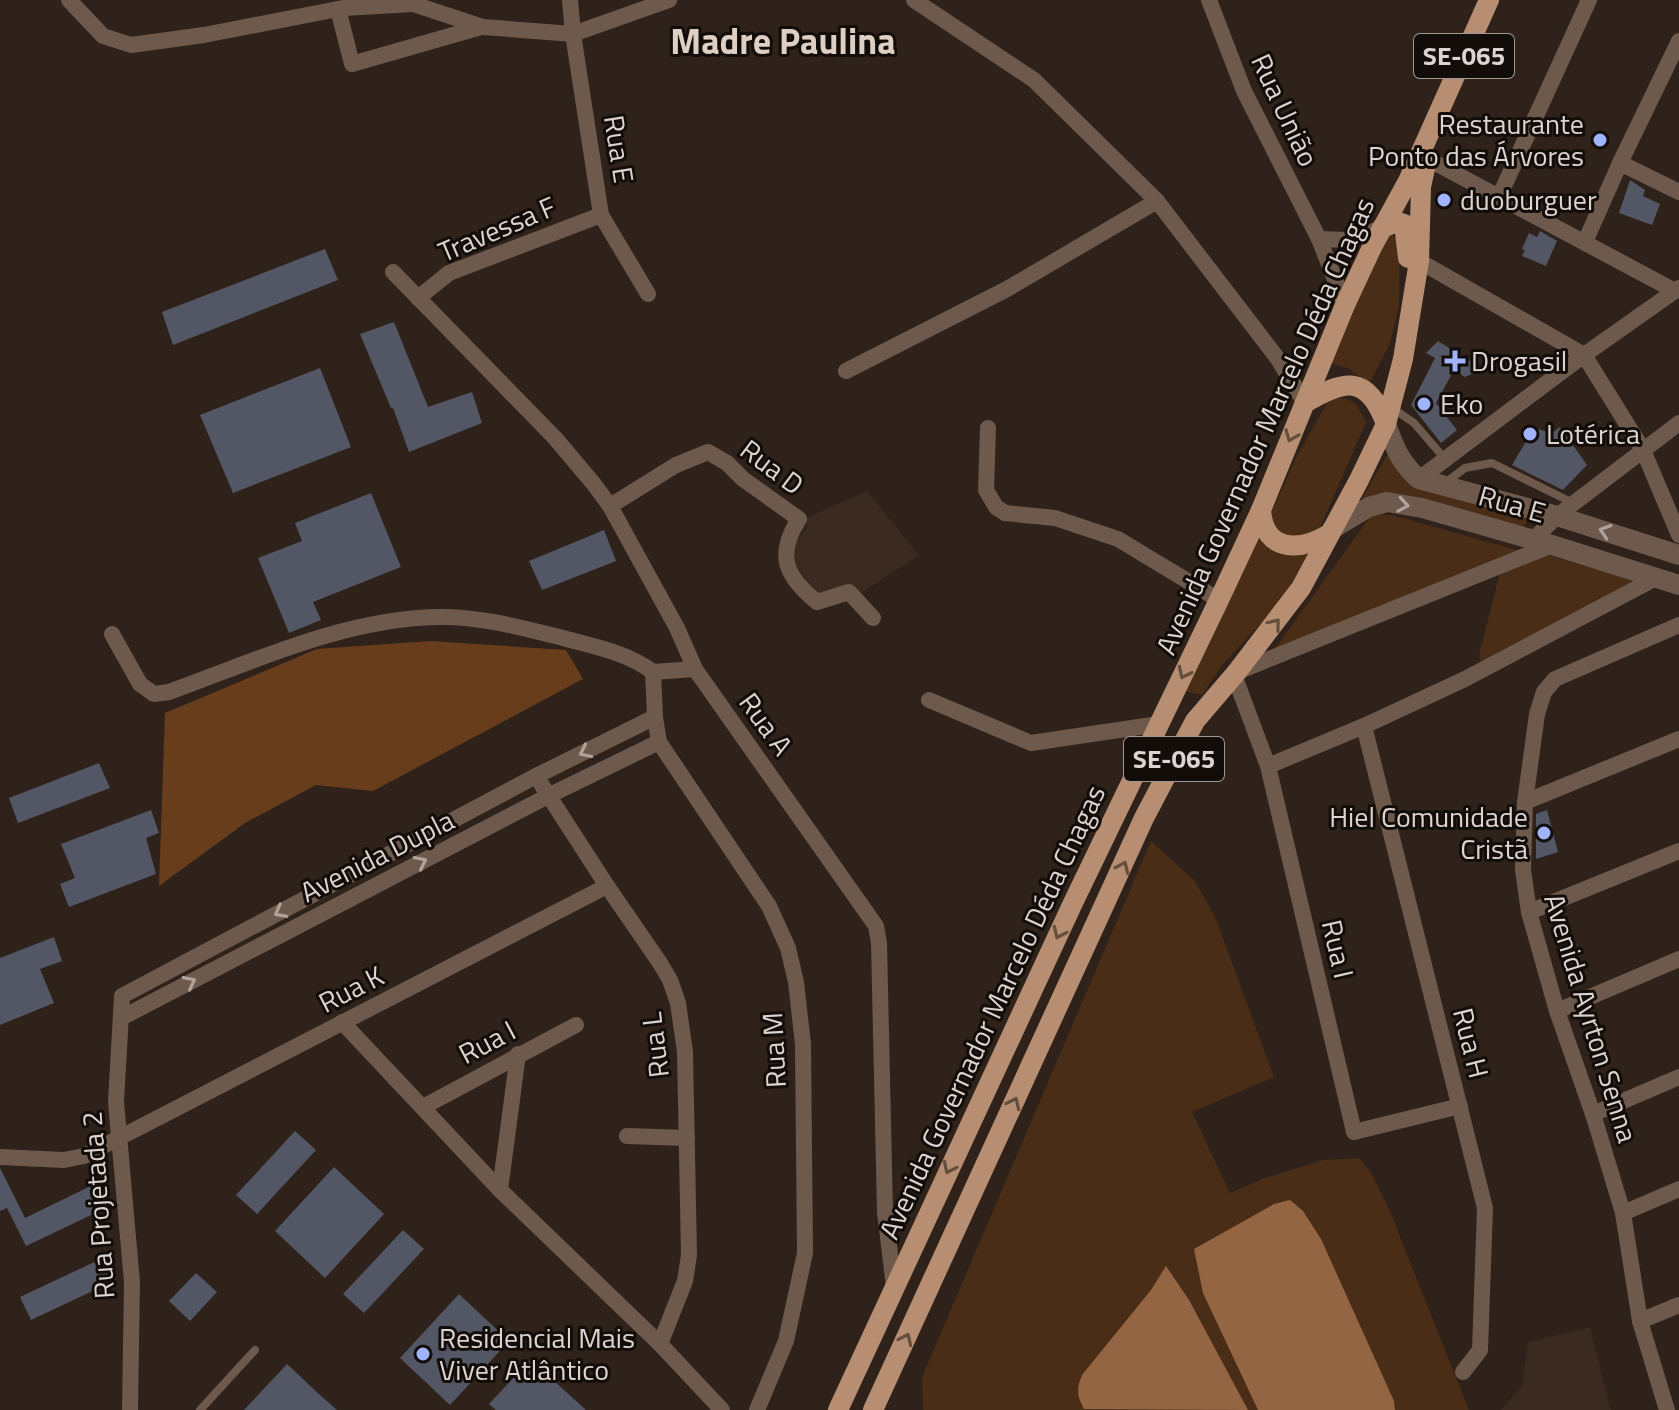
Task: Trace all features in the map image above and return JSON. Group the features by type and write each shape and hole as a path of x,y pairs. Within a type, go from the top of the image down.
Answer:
{"main road":[{"name":"SE-065","path":"1439,111 1489,0"},
{"name":"Avenida Governador Marcelo Déda Chagas","path":"873,1410 1144,818 1195,721 1292,603 1359,480 1388,415 1403,359 1419,261 1421,187 1439,111"},
{"name":"Avenida Governador Marcelo Déda Chagas","path":"838,1410 1261,510 1345,305 1408,181 1439,111"},
{"path":"1382,228 1398,222 1404,224 1409,310"},
{"path":"1305,403 1332,387 1352,386 1364,390 1388,415"},
{"path":"1261,510 1267,531 1279,543 1292,547 1305,545 1330,532"}],"street":[{"path":"69,0 103,36 131,45 204,35 338,9 413,4 483,27 573,34 669,0"},
{"path":"449,0 449,18"},
{"name":"Rua E","path":"570,0 601,215 648,294"},
{"path":"914,0 1034,80 1157,201 1278,359 1305,403"},
{"name":"Rua União","path":"1209,0 1244,91 1319,239 1345,305"},
{"path":"1499,197 1589,0"},
{"path":"338,9 352,64 483,27"},
{"path":"1585,242 1679,41"},
{"path":"1388,415 1397,456 1419,479 1584,355 1677,290 1428,159"},
{"path":"1620,163 1679,192"},
{"path":"846,371 1007,289 1157,201"},
{"name":"Travessa F","path":"418,298 449,273 601,215"},
{"path":"1319,239 1348,240 1382,228"},
{"path":"1419,261 1584,355 1643,450 1679,535"},
{"name":"Rua A","path":"393,272 555,438 610,506 677,628 695,669 876,926 879,943 885,1212 894,1287"},
{"path":"1235,674 1543,542 1566,509 1679,423"},
{"path":"988,428 986,490 996,507 1005,513 1055,518 1118,539 1219,600"},
{"name":"Rua D","path":"610,506 676,465 708,452 727,463 743,479 799,519 787,538 784,557 797,586 817,602 849,592 873,618"},
{"name":"Rua E","path":"1419,479 1566,509 1679,555"},
{"name":"Rua E","path":"1330,532 1369,507 1387,502 1422,508 1543,542 1679,585"},
{"path":"1268,766 1465,679 1656,578"},
{"path":"112,634 140,684 154,694 169,692 310,640 352,629 436,617 469,619 540,632 630,657 653,672 695,669"},
{"name":"Avenida Ayrton Senna","path":"1667,1410 1640,1321 1623,1213 1557,1011 1529,912 1523,870 1525,802 1537,714 1544,692 1555,679 1679,625"},
{"name":"Rua M","path":"653,672 659,742 773,914 788,948 796,982 803,1044 805,1253 786,1341 757,1410"},
{"name":"Rua I","path":"1235,674 1268,766 1354,1132 1460,1106"},
{"path":"929,700 1031,743 1159,724"},
{"name":"Avenida Dupla","path":"122,996 536,776 655,717"},
{"name":"Rua H","path":"1364,726 1485,1213 1480,1350 1463,1372"},
{"path":"1525,802 1679,739"},
{"name":"Avenida Dupla","path":"121,1018 550,795 659,742"},
{"name":"Rua L","path":"536,776 660,963 678,1003 685,1052 689,1266 660,1344"},
{"path":"1529,912 1679,851"},
{"name":"Rua K","path":"0,1157 74,1159 84,1156 607,886"},
{"path":"1557,1011 1679,959"},
{"name":"Rua Projetada 2","path":"122,996 116,1090 132,1282 130,1410"},
{"path":"342,1022 500,1190 660,1344 722,1410"},
{"name":"Rua I","path":"423,1107 576,1025"},
{"path":"500,1190 518,1054"},
{"path":"1593,1114 1679,1077"},
{"path":"627,1136 687,1138"},
{"path":"1623,1213 1679,1189"},
{"path":"1640,1321 1679,1305"}],"lane":[{"path":"1388,415 1414,423 1445,459"},
{"path":"1442,485 1465,468 1492,463 1566,509"},
{"path":"200,1410 255,1350"}],"shaded area":[{"path":"1392,235 1398,238 1400,247 1399,305 1390,343 1369,384 1348,368 1328,363 1384,237"},
{"path":"1345,398 1356,404 1366,422 1319,530 1312,537 1276,535 1270,515 1297,456 1327,403"},
{"path":"1390,451 1393,460 1531,516 1521,530 1396,496 1352,514"},
{"path":"867,491 919,555 861,593 847,583 836,592 815,594 794,561 794,545 808,527 804,519"},
{"path":"1380,514 1520,551 1271,654 1365,524 1371,517"},
{"path":"1259,534 1312,549 1281,602 1223,664 1202,695 1182,691"},
{"path":"1544,554 1636,581 1481,662 1479,655 1500,572"},
{"path":"430,641 566,650 583,679 373,791 316,785 245,823 159,886 165,713 317,649"},
{"path":"1151,841 1195,881 1216,919 1274,1077 1192,1112 1230,1193 1265,1178 1323,1160 1359,1158 1370,1171 1389,1209 1469,1410 923,1410 922,1377"},
{"path":"1290,1200 1303,1211 1321,1239 1394,1401 1395,1410 1258,1410 1203,1293 1194,1249 1274,1204"},
{"path":"1166,1266 1189,1300 1248,1410 1084,1409 1078,1392 1082,1375 1151,1290"},
{"path":"1590,1327 1611,1410 1501,1410 1522,1386 1528,1342"}],"building":[{"path":"1630,180 1645,190 1643,196 1660,204 1652,225 1619,213"},
{"path":"1540,231 1557,241 1546,266 1522,256 1529,233 1537,237"},
{"path":"325,249 338,280 173,345 162,312"},
{"path":"394,322 428,407 472,392 482,423 409,452 360,334"},
{"name":"Eko","path":"1438,341 1483,369 1465,377 1454,370 1436,403 1457,430 1441,443 1411,405 1435,358 1426,353"},
{"path":"320,368 351,447 233,493 200,415"},
{"path":"1560,427 1587,465 1563,490 1512,465 1534,428 1552,433"},
{"path":"371,493 401,567 313,602 321,620 289,633 258,558 302,541 295,523"},
{"path":"604,530 616,561 542,590 529,561"},
{"path":"99,763 110,788 18,823 9,798"},
{"path":"151,810 159,833 146,838 156,874 69,907 60,884 75,878 61,844"},
{"name":"Hiel Comunidade Cristã","path":"1547,810 1558,852 1536,859 1536,814"},
{"path":"54,937 62,961 40,969 54,1003 0,1025 0,958"},
{"path":"295,1131 316,1150 257,1214 236,1195"},
{"path":"334,1167 384,1214 325,1278 275,1231"},
{"path":"0,1168 25,1218 99,1182 110,1206 26,1246 7,1208 0,1211"},
{"path":"403,1230 424,1249 364,1313 343,1294"},
{"path":"105,1257 116,1280 31,1320 20,1297"},
{"path":"196,1273 217,1292 190,1321 169,1301"},
{"path":"459,1294 509,1341 450,1405 400,1358"},
{"path":"531,1359 586,1410 496,1410 489,1404"},
{"path":"287,1364 320,1395 337,1410 244,1410"}],"place":[{"name":"Restaurante Ponto das Árvores","path":"1600,140"},
{"name":"duoburguer","path":"1444,200"},
{"name":"Drogasil","path":"1455,361"},
{"name":"Eko","path":"1424,404"},
{"name":"Lotérica","path":"1530,434"},
{"name":"Hiel Comunidade Cristã","path":"1544,833"},
{"name":"Residencial Mais Viver Atlântico","path":"423,1354"}],"district":[{"name":"Madre Paulina","path":"783,41"}]}
